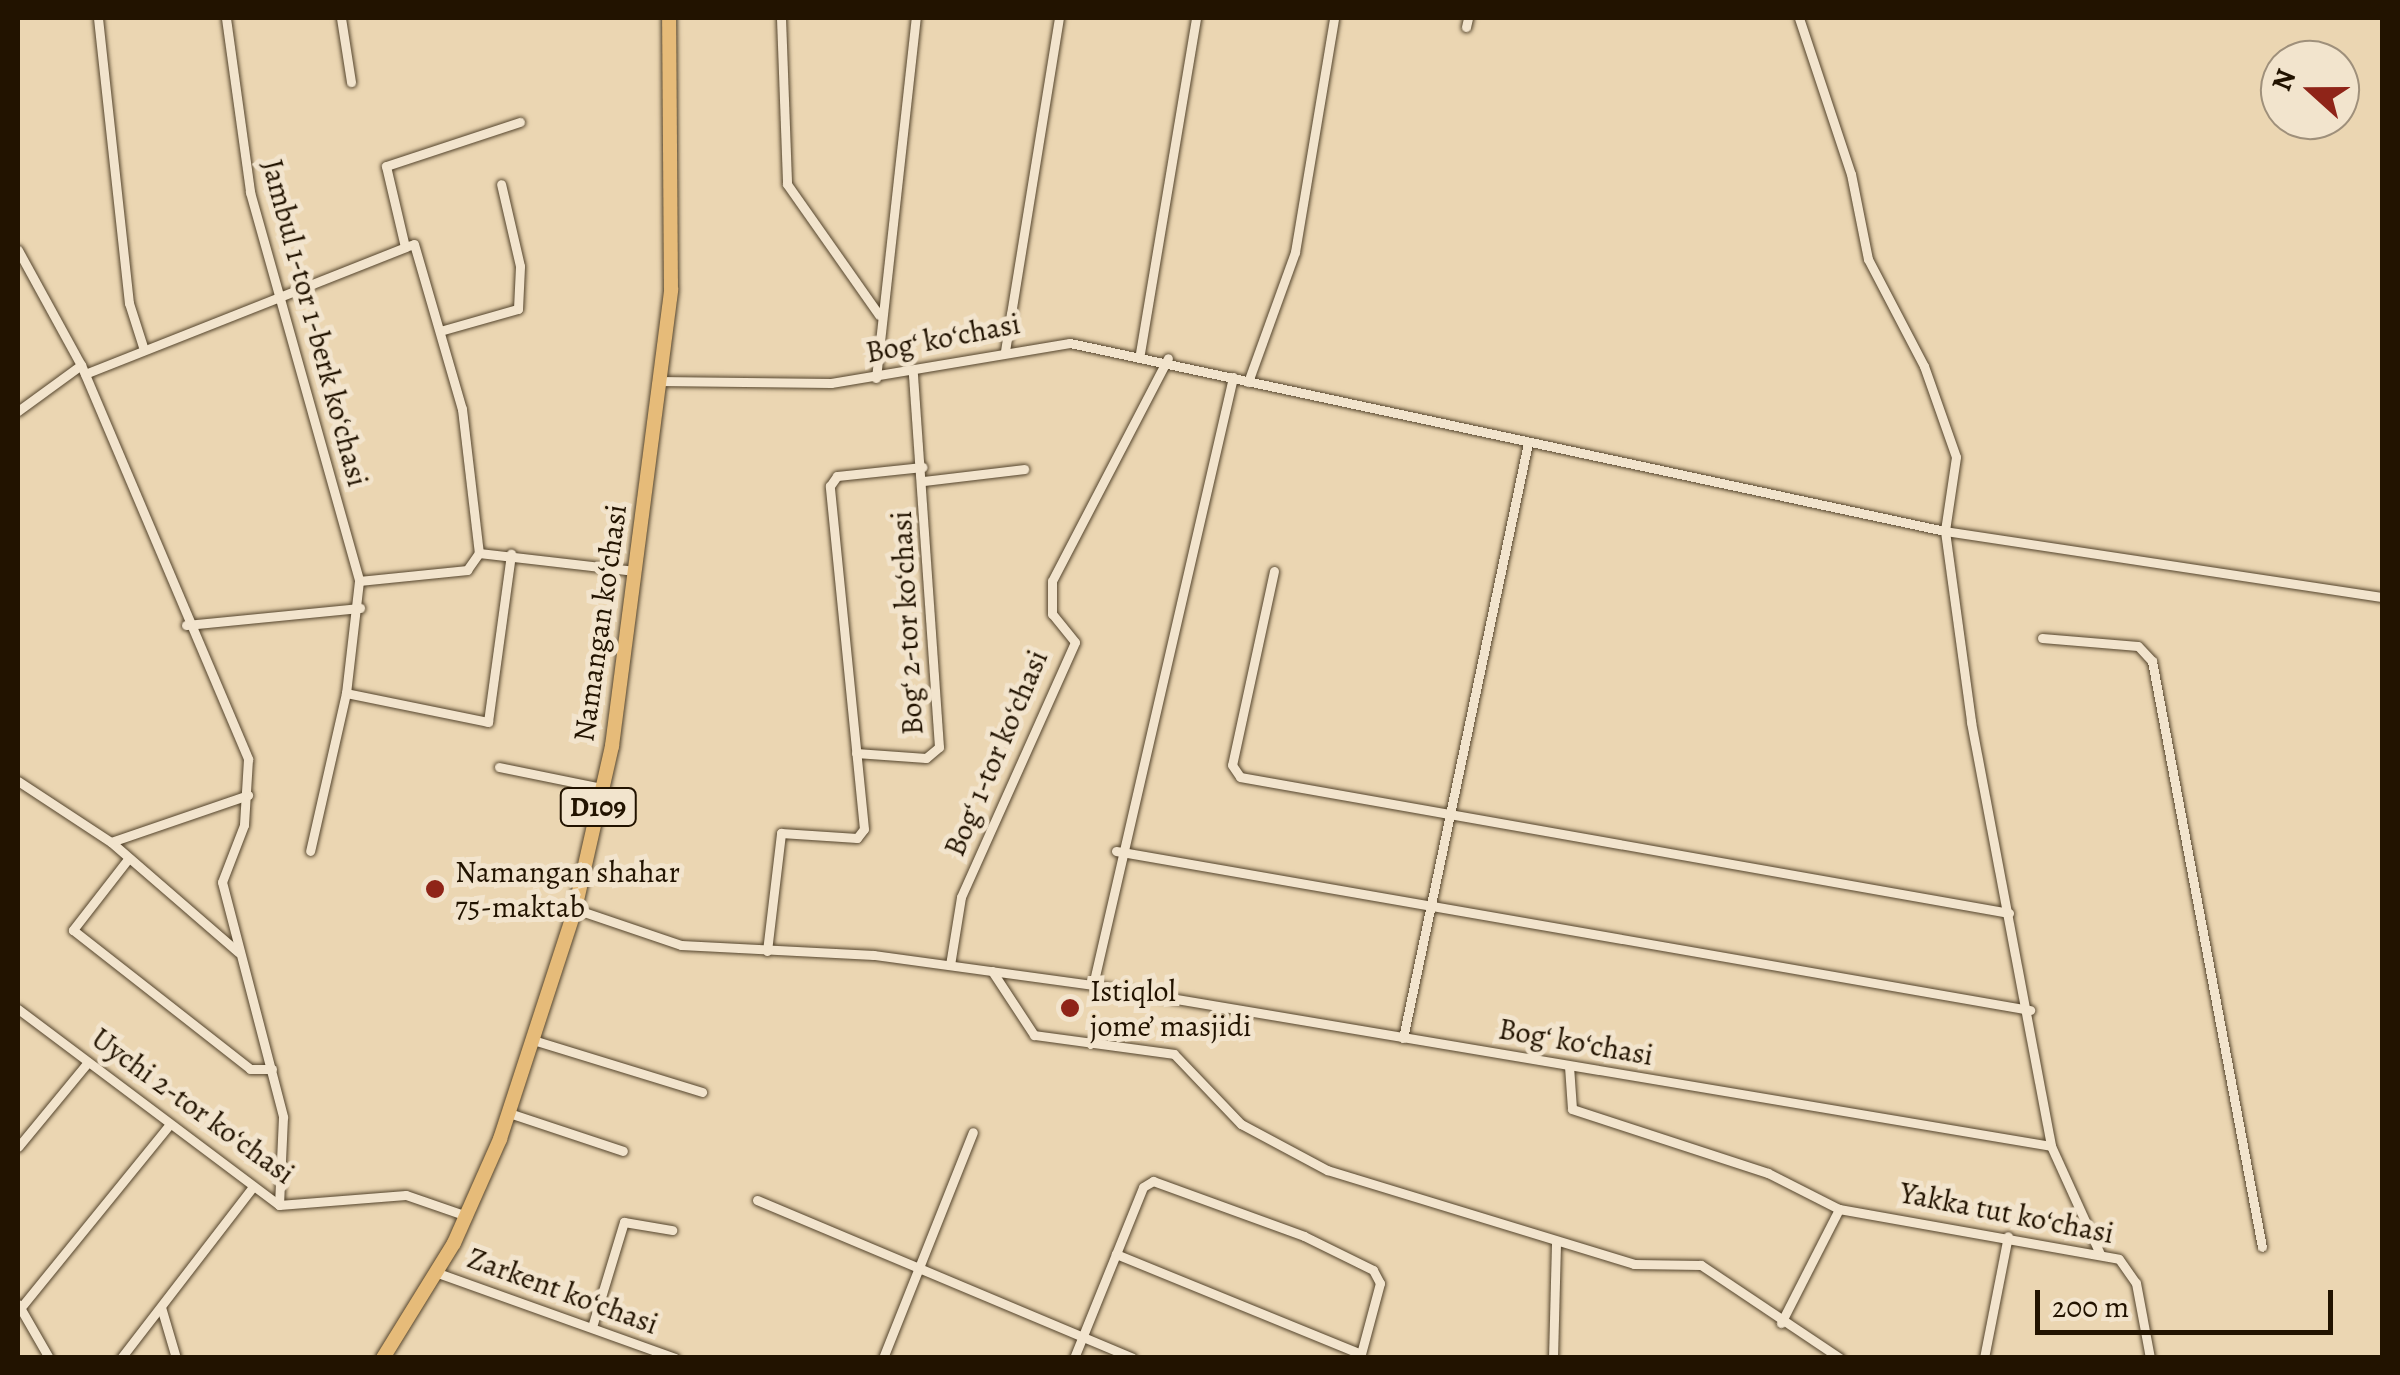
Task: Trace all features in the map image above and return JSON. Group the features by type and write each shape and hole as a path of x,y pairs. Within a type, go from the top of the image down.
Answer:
{"main road":[{"name":"Namangan koʻchasi","path":"467,1216 509,1114 575,909 602,788 636,572 671,290 669,18"},
{"name":"D109","path":"383,1358 467,1216"}],"street":[{"path":"98,18 128,303 144,350"},
{"name":"Jambul 1-tor 1-berk koʻchasi","path":"226,18 246,173 359,581 360,608"},
{"path":"341,18 351,82"},
{"path":"781,18 787,184 879,315"},
{"path":"876,378 879,315 916,18"},
{"path":"1005,351 1059,18"},
{"path":"1140,353 1196,18"},
{"path":"1248,382 1295,252 1334,18"},
{"path":"1799,18 1851,174 1868,260 1951,436 1955,490 1945,531 2051,1146 2100,1254"},
{"path":"405,247 386,166 520,122"},
{"path":"440,331 518,309 520,266 501,184"},
{"path":"18,412 83,369 144,350 414,244 462,409 479,553 467,570 359,581"},
{"path":"18,250 83,369 186,625 241,737 248,795 222,882 283,1117 280,1205"},
{"name":"Bogʻ koʻchasi","path":"658,381 876,378 1005,351 1070,343 1168,358 1248,382 1945,531 2382,598"},
{"name":"Bogʻ 1-tor koʻchasi","path":"950,965 961,898 1075,642 1052,614 1052,581 1168,358"},
{"name":"Bogʻ 2-tor koʻchasi","path":"856,752 926,758 939,747 923,467 912,372"},
{"path":"1092,985 1116,851 1188,600 1232,378"},
{"path":"1403,1038 1444,819 1456,802 1528,443"},
{"name":"Bogʻ 2-tor koʻchasi","path":"767,951 781,832 862,833 830,486 838,476 923,467"},
{"path":"924,481 1024,469"},
{"path":"479,553 636,572"},
{"path":"346,692 488,722 511,554"},
{"path":"1274,571 1233,770 1444,819 2009,913"},
{"path":"186,625 360,608 346,692 310,851"},
{"path":"2042,638 2138,646 2152,661 2262,1247"},
{"path":"499,767 602,788"},
{"path":"18,781 111,842 239,952"},
{"path":"111,842 248,795"},
{"path":"1116,851 2030,1010"},
{"path":"128,859 76,933 250,1069 272,1069"},
{"name":"Bogʻ koʻchasi","path":"575,909 670,943 950,965 1092,985 2051,1146"},
{"path":"992,971 1041,1039 1174,1054 1240,1124 1327,1170 1634,1264 1701,1266 1840,1358"},
{"name":"Uychi 2-tor koʻchasi","path":"18,1009 252,1188 280,1205 406,1195 467,1216"},
{"path":"532,1040 702,1092"},
{"path":"18,1148 88,1062"},
{"name":"Yakka tut koʻchasi","path":"1569,1066 1572,1110 1768,1173 1840,1209 2100,1254 2132,1272 2150,1358"},
{"path":"509,1114 624,1151"},
{"path":"49,1358 18,1307 170,1124"},
{"path":"882,1358 974,1132"},
{"path":"1074,1358 1116,1254 1153,1180 1268,1220 1377,1273 1361,1356 1116,1254"},
{"path":"121,1358 252,1188"},
{"path":"757,1200 1132,1358"},
{"path":"1782,1323 1840,1209"},
{"path":"592,1327 624,1222 672,1230"},
{"path":"2075,1249 2092,1235"},
{"path":"1984,1358 2008,1236"},
{"path":"1553,1358 1556,1241"},
{"name":"Zarkent koʻchasi","path":"434,1272 675,1358"},
{"path":"160,1307 176,1358"}],"place":[{"name":"Namangan shahar 75-maktab","path":"435,889"},
{"name":"Istiqlol jome’ masjidi","path":"1070,1008"}]}
